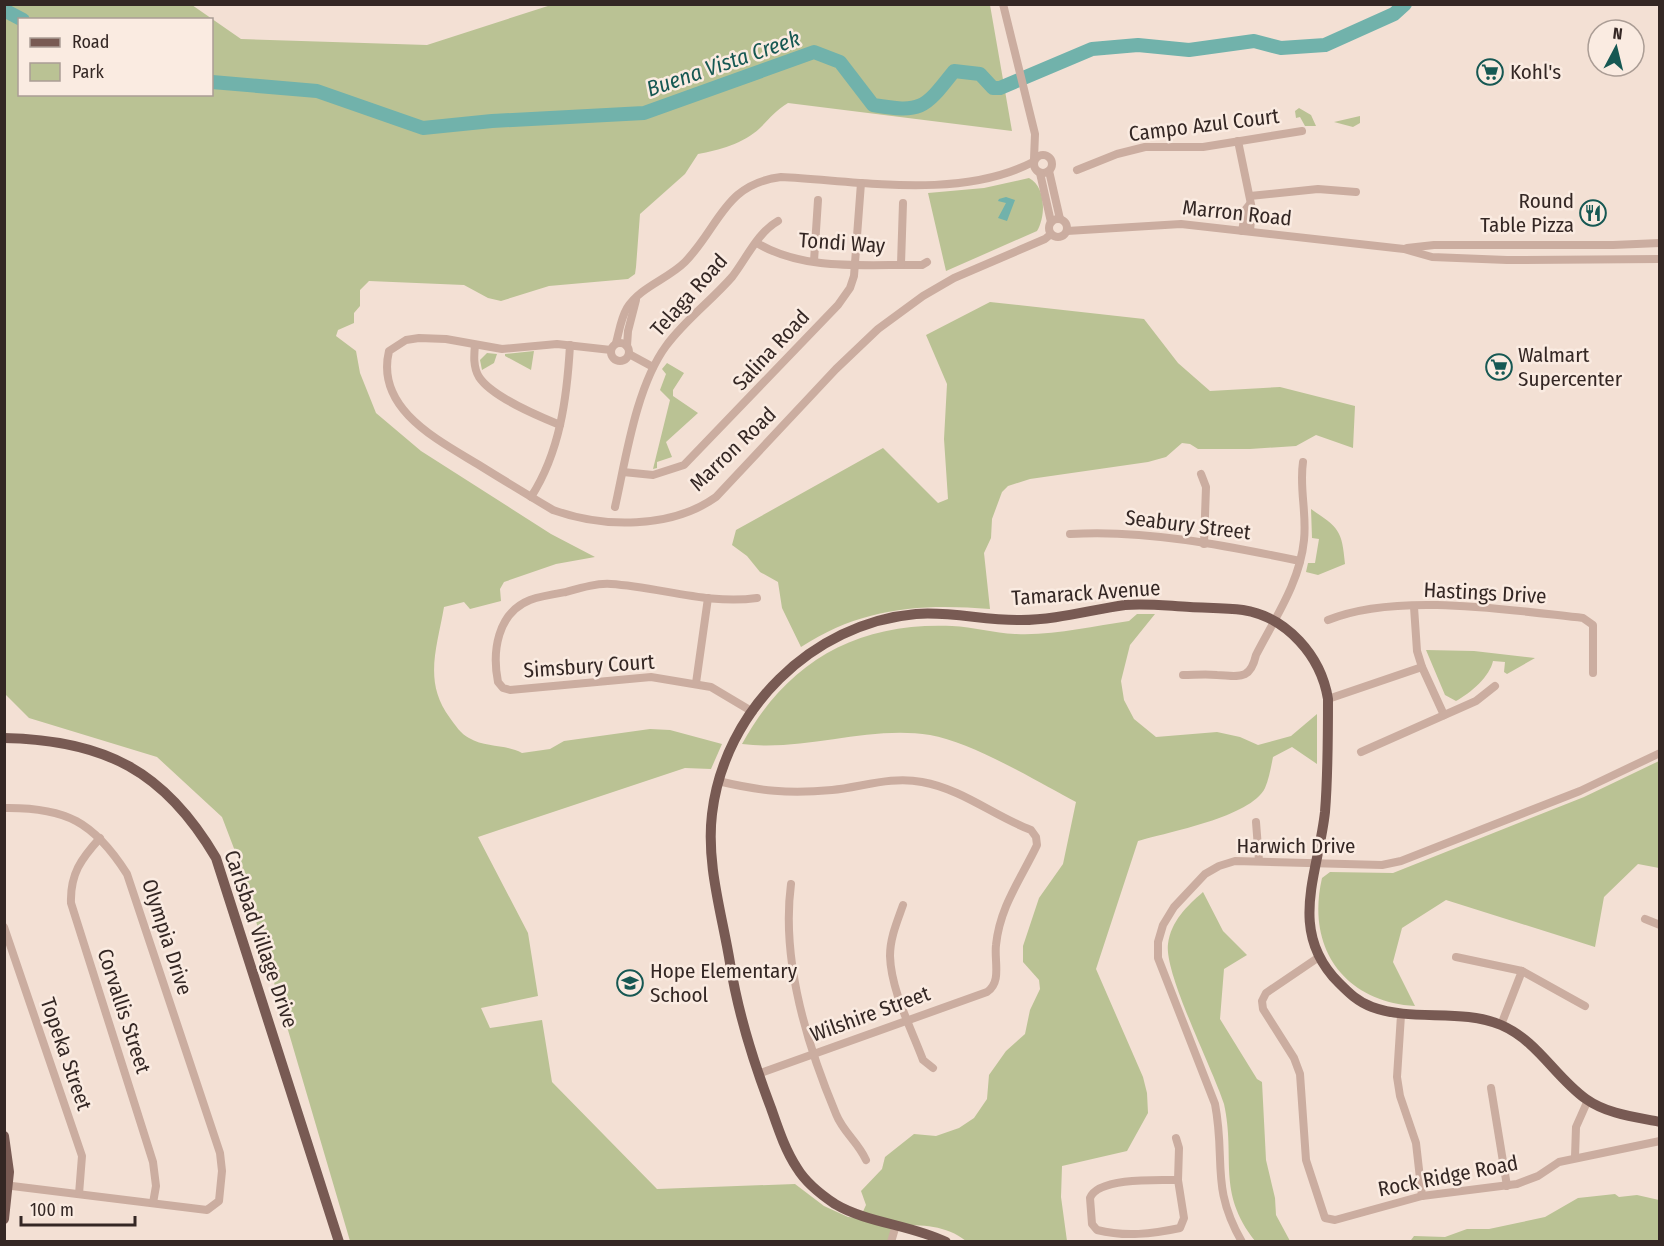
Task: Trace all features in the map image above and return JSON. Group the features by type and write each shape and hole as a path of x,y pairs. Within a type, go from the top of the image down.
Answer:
{"main road":[{"name":"Tamarack Avenue","path":"946,1242 838,1206 809,1184 788,1152 758,1074 738,1006 712,855 712,816 718,781 732,745 753,711 790,669 811,653 859,627 896,618 944,614 1019,620 1147,604 1243,610 1273,621 1295,636 1311,654 1326,686 1328,699 1325,810 1311,864 1308,916 1312,942 1330,974 1353,997 1369,1006 1401,1015 1479,1019 1501,1025 1533,1044 1588,1100 1618,1113 1659,1122"},
{"name":"Carlsbad Village Drive","path":"4,738 60,742 103,753 125,764 160,787 182,807 202,834 216,858 339,1242"},
{"path":"4,1136 7,1185 4,1219"}],"street":[{"path":"1003,4 1036,138 1039,167 1056,221"},
{"name":"Campo Azul Court","path":"1077,170 1146,148 1203,147 1302,130"},
{"path":"636,300 628,331 628,350 624,360 618,361 612,357 614,346 628,306 648,287 686,261 730,200 762,179 781,177 900,186 978,179 1039,167 1052,162 1045,155 1036,138"},
{"path":"1238,141 1250,200 1246,231"},
{"path":"1039,167 1045,155"},
{"name":"Salina Road","path":"623,472 653,475 684,465 838,305 850,288 856,264 861,183"},
{"path":"1250,200 1318,189 1356,192"},
{"path":"814,261 818,200"},
{"path":"901,264 903,203"},
{"name":"Telaga Road","path":"615,507 653,367 680,330 723,287 763,233 778,221"},
{"path":"1056,221 1067,225 1067,231 1059,238 1051,234 1048,228 1056,221"},
{"name":"Marron Road","path":"1067,231 1181,224 1404,249 1432,256 1659,259"},
{"name":"Marron Road","path":"475,345 419,338 406,340 389,351 386,364 388,383 407,414 429,434 531,497 570,516 611,523 659,518 704,505 716,497 836,369 878,329 923,296 954,278 1045,239 1051,234"},
{"name":"Tondi Way","path":"757,243 780,256 814,261 922,265 927,262"},
{"name":"Marron Road","path":"1404,249 1434,245 1659,243"},
{"path":"560,425 530,412 484,382 475,366 475,345 502,349 542,344 614,346 628,350 653,367"},
{"path":"531,497 550,463 560,425 567,389 570,345"},
{"path":"1183,675 1237,677 1246,674 1253,667 1256,655 1295,580 1300,561 1304,539 1300,483 1303,462"},
{"path":"1201,474 1206,487 1204,544"},
{"name":"Seabury Street","path":"1070,534 1100,532 1204,544 1300,561"},
{"name":"Simsbury Court","path":"753,711 725,694 696,683 651,677 510,690 503,688 496,674 499,634 506,619 530,600 599,584 730,601 757,598"},
{"path":"696,683 708,598"},
{"path":"1414,607 1417,651 1444,715"},
{"name":"Hastings Drive","path":"1328,620 1360,609 1414,607 1495,608 1582,618 1593,625 1593,673"},
{"path":"1328,699 1422,667"},
{"path":"1361,752 1476,701 1495,686"},
{"name":"Harwich Drive","path":"1242,1241 1226,1212 1221,1192 1219,1126 1215,1104 1158,958 1158,942 1163,925 1174,907 1205,874 1235,861 1382,865 1401,861 1580,791 1659,753"},
{"name":"Wilshire Street","path":"718,781 772,792 832,790 885,780 921,781 963,795 1031,830 1036,837 1037,845 1004,908 996,944 994,987 987,992 758,1074"},
{"name":"Olympia Drive","path":"4,808 35,808 58,812 108,844 127,874 220,1153 222,1171 219,1201 207,1210 153,1203"},
{"path":"1256,822 1259,861"},
{"name":"Corvallis Street","path":"100,838 79,861 70,884 70,903 153,1162 156,1186 153,1203"},
{"path":"791,884 788,908 797,997 836,1114 846,1132 860,1145 866,1160"},
{"path":"903,905 892,934 890,956 894,979 922,1060 933,1068"},
{"path":"1645,919 1659,925"},
{"name":"Topeka Street","path":"4,927 82,1156 80,1194"},
{"name":"Rock Ridge Road","path":"1319,957 1266,993 1262,1001 1263,1009 1294,1058 1300,1074 1306,1160 1325,1218 1335,1220 1422,1196 1507,1186 1538,1176 1559,1162 1575,1157 1659,1141"},
{"path":"1456,957 1522,971 1585,1006"},
{"path":"1501,1025 1522,971"},
{"path":"1401,1015 1397,1077 1400,1096 1416,1143 1422,1196"},
{"path":"1491,1088 1507,1186"},
{"path":"1575,1157 1576,1127 1588,1100"},
{"path":"1176,1138 1179,1148 1178,1180 1183,1224 1180,1228 1139,1238 1097,1230 1092,1224 1092,1192 1137,1179 1178,1180"},
{"path":"7,1185 153,1203"},
{"path":"891,1242 896,1225"}],"green space":[{"path":"4,5 192,5 211,18 18,18 18,96 213,96 213,20 241,39 427,45 551,5 990,5 1012,131 788,103 746,138 722,148 698,154 685,174 640,214 635,274 628,279 549,286 501,301 488,298 464,285 369,281 360,290 360,306 354,313 354,323 338,330 336,336 356,351 360,373 376,413 421,451 551,534 595,557 556,564 504,582 500,589 501,601 470,609 464,602 444,607 434,664 434,678 442,705 461,732 476,741 522,753 550,749 564,741 650,729 670,730 722,744 711,769 685,768 478,837 528,933 538,996 481,1008 490,1028 542,1020 552,1082 657,1189 795,1184 824,1206 848,1217 860,1218 866,1205 861,1191 882,1169 885,1157 914,1134 936,1136 959,1128 974,1118 987,1099 989,1075 1006,1051 1025,1034 1030,1010 1040,989 1039,980 1023,962 1023,946 1039,898 1063,864 1076,802 965,745 930,735 883,733 789,745 742,744 760,715 780,690 828,653 855,640 885,631 952,626 1007,633 1044,634 1129,621 1137,614 1155,614 1130,645 1121,681 1124,700 1134,719 1156,737 1217,732 1240,737 1258,745 1291,736 1317,714 1317,764 1292,747 1273,757 1265,788 1257,798 1243,807 1208,822 1138,841 1096,969 1143,1077 1148,1113 1127,1151 1062,1166 1061,1197 1067,1241 966,1241 942,1229 897,1225 891,1242 350,1241 253,911 257,909 222,817 157,757 29,718 5,694"},
{"path":"1299,108 1311,115 1316,126 1305,126 1300,117 1296,118 1295,111"},
{"path":"1360,116 1360,123 1353,127 1334,122"},
{"path":"1029,178 1039,188 1043,202 1042,218 1037,231 946,271 928,193 984,188"},
{"path":"990,302 1144,319 1178,363 1210,391 1280,387 1355,406 1353,448 1316,435 1296,446 1250,449 1198,449 1190,444 1182,443 1166,457 1148,462 1030,479 1008,486 1002,492 992,519 991,538 984,553 990,609 940,607 892,611 846,624 801,647 782,608 778,582 760,572 747,556 732,545 736,530 883,448 938,503 948,499 944,439 947,384 926,335"},
{"path":"534,351 531,370 505,356 505,354"},
{"path":"487,353 497,354 494,363 482,370 480,360"},
{"path":"667,363 684,373 673,390 673,396 698,413 666,442 672,457 657,462 657,468 653,469 670,400 660,390 666,374 662,369"},
{"path":"1311,509 1328,521 1337,531 1344,553 1345,564 1318,575 1306,572 1308,563 1315,563 1319,539 1312,538"},
{"path":"1426,650 1474,651 1535,658 1507,674 1504,672 1505,662 1493,661 1479,684 1456,701 1445,695"},
{"path":"1659,761 1659,868 1638,864 1604,897 1595,947 1446,900 1402,928 1393,962 1415,1006 1390,1002 1368,994 1350,981 1336,966 1325,948 1318,903 1322,878 1330,872 1393,873 1584,797"},
{"path":"1203,892 1223,931 1247,955 1224,969 1220,1019 1257,1079 1262,1082 1266,1160 1275,1198 1276,1215 1290,1241 1255,1241 1235,1206 1229,1174 1224,1104 1181,999 1169,958 1168,944 1172,928"},
{"path":"1615,1194 1619,1197 1637,1195 1659,1200 1659,1241 1398,1241 1411,1240 1414,1236 1445,1237 1467,1229 1489,1229 1522,1222 1545,1217 1578,1198"}],"water":[{"path":"1006,197 1015,200 1007,221 998,218 1006,203 998,201"}],"waterway":[{"name":"Buena Vista Creek","path":"213,82 317,91 423,128 492,121 644,113 814,52 840,62 873,105 912,108 928,101 954,71 980,74 993,88 1000,88 1092,49 1138,45 1189,50 1254,41 1281,48 1325,45 1394,14 1405,4"},
{"name":"Buena Vista Creek","path":"4,10 19,18"}],"place":[{"name":"Kohl's","path":"1490,72"},
{"name":"Round Table Pizza","path":"1593,213"},
{"name":"Walmart Supercenter","path":"1499,367"},
{"name":"Hope Elementary School","path":"630,983"}]}
